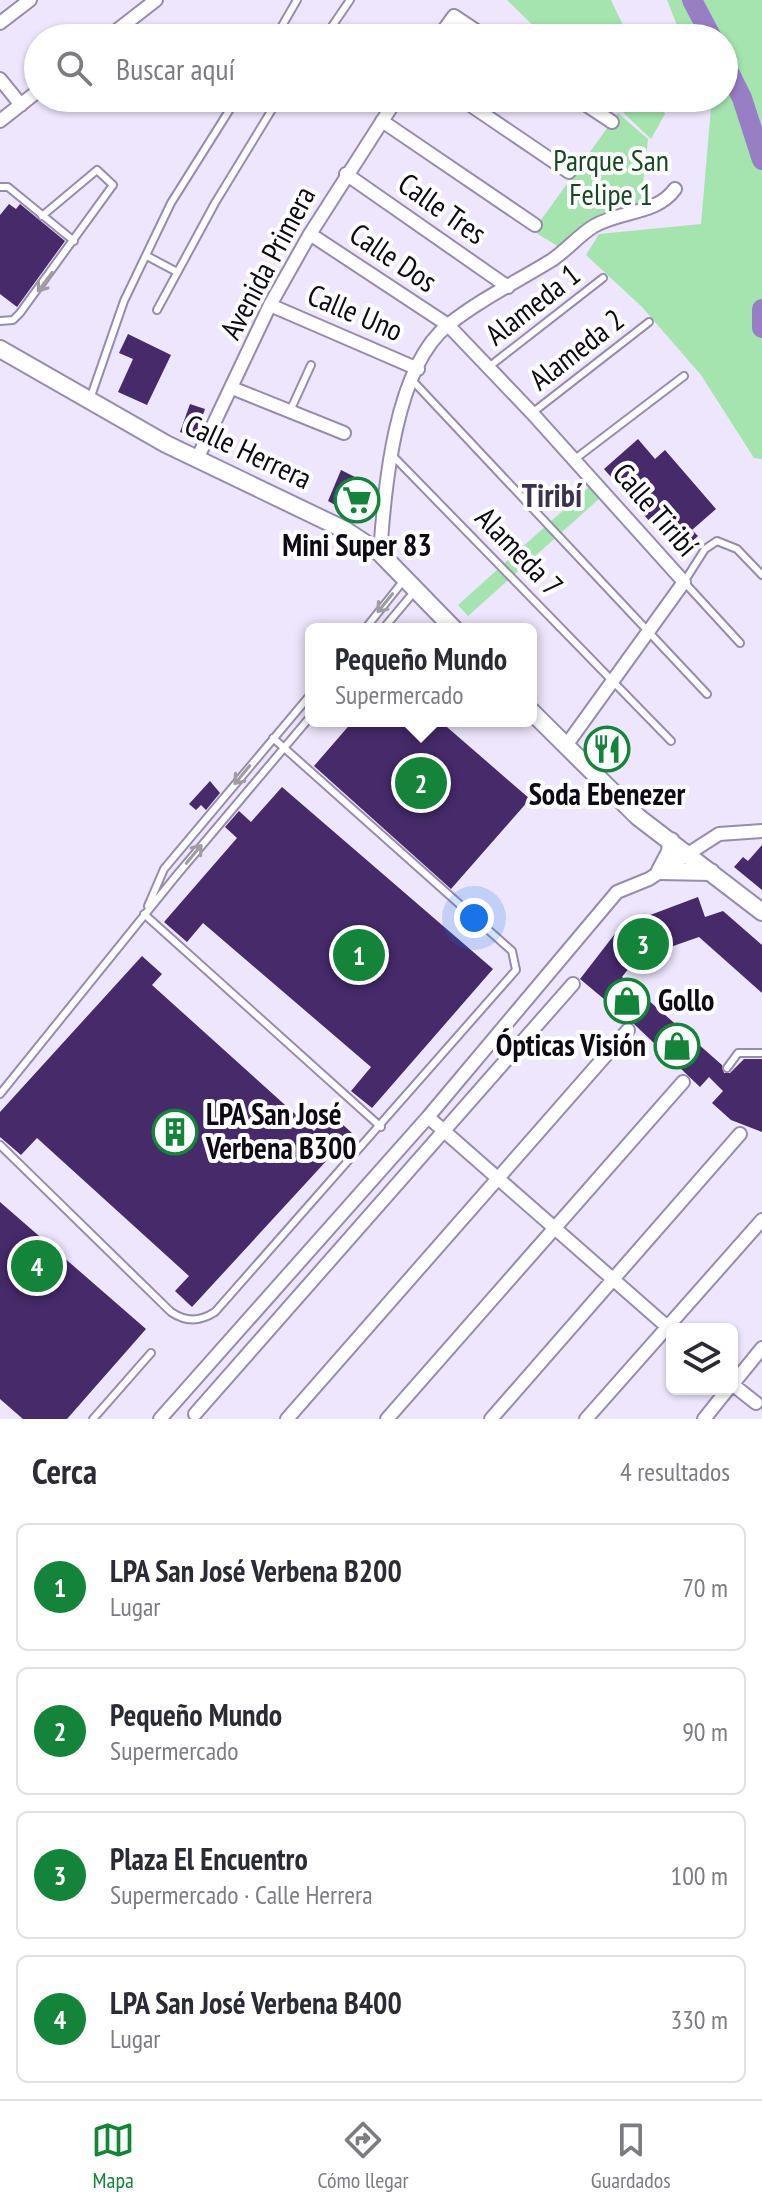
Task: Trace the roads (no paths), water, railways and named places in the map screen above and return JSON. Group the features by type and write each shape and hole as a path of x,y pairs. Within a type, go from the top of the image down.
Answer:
{"street":[{"path":"0,23 30,0"},
{"path":"125,24 156,0"},
{"path":"448,24 454,16 466,24"},
{"path":"0,79 21,105"},
{"path":"0,121 24,103"},
{"name":"Avenida Primera","path":"197,459 270,305 346,174 388,112"},
{"path":"481,112 569,172"},
{"path":"597,112 612,122"},
{"path":"382,121 535,225"},
{"name":"Calle Tres","path":"346,174 508,287"},
{"path":"380,553 392,455 415,374 432,341 448,325 557,256 593,226 619,214 666,201 675,189"},
{"name":"Calle Dos","path":"310,234 448,325"},
{"name":"Calle Uno","path":"270,305 415,374"},
{"name":"Calle Tiribí","path":"448,325 490,366 684,582 565,747"},
{"name":"Calle Herrera","path":"0,349 197,459 323,518 380,553 448,623"},
{"path":"232,388 344,433"},
{"path":"537,717 638,817 762,912"},
{"path":"160,1419 428,1117 617,892 660,871 719,834 762,831"},
{"path":"660,871 671,841"},
{"path":"660,871 711,872"},
{"path":"195,1414 573,984"},
{"path":"287,1419 628,1030"},
{"path":"387,1419 683,1082"},
{"path":"428,1117 666,1326"},
{"path":"491,1419 740,1134"},
{"path":"674,1323 762,1220"},
{"path":"586,1419 666,1332"},
{"path":"738,1377 762,1348"},
{"path":"738,1391 756,1403"},
{"path":"704,1419 724,1395"}],"lane":[{"path":"283,24 297,0"},
{"path":"334,24 350,0"},
{"path":"90,402 124,301 171,203 228,112"},
{"path":"157,310 271,112"},
{"path":"0,321 13,320 20,313 113,185 97,170 42,216"},
{"path":"0,187 8,187 74,241"},
{"path":"147,256 177,272"},
{"name":"Alameda 1","path":"490,366 603,278"},
{"name":"Alameda 2","path":"532,413 649,322"},
{"path":"290,411 311,365"},
{"path":"415,374 707,694"},
{"path":"575,459 684,376"},
{"name":"Alameda 7","path":"392,455 671,741"},
{"path":"740,643 684,582 705,549 717,541 737,549 762,575"},
{"path":"371,623 411,583"},
{"path":"387,623 411,583"},
{"path":"144,914 164,869 305,701"},
{"path":"0,1094 144,914 305,723"},
{"path":"0,1145 171,1312 187,1320 197,1320 215,1312 516,970 512,951 273,738"},
{"path":"144,914 381,1127"},
{"path":"727,1068 738,1053 762,1053"},
{"path":"93,1419 151,1353"}],"waterway":[{"path":"692,0 705,24"},
{"path":"738,90 762,160"},
{"path":"762,309 762,328"}],"place":[{"name":"Mini Super 83","path":"357,500"},
{"name":"Soda Ebenezer","path":"607,749"},
{"name":"Pequeño Mundo","path":"421,783"},
{"name":"Plaza El Encuentro","path":"643,944"},
{"name":"LPA San José Verbena B200","path":"359,955"},
{"name":"Gollo","path":"627,1001"},
{"name":"Ópticas Visión","path":"677,1046"},
{"name":"LPA San José Verbena B300","path":"175,1132"},
{"name":"LPA San José Verbena B400","path":"37,1266"}],"district":[{"name":"Tiribí","path":"552,496"}],"park label":[{"name":"Parque San Felipe 1","path":"611,178"}]}
